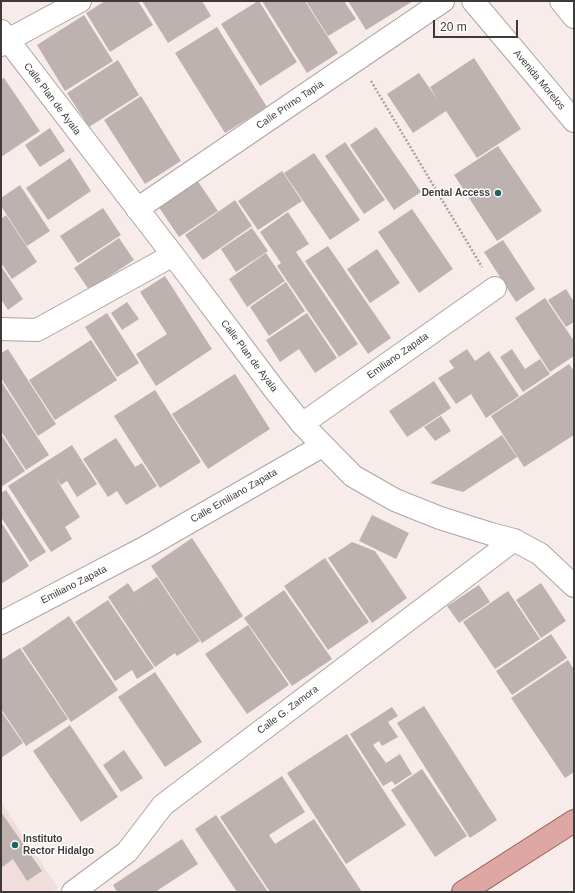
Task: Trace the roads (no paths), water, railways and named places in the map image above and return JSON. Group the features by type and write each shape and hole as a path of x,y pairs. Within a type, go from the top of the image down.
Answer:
{"main road":[{"path":"463,892 574,821"}],"street":[{"path":"3,39 80,1"},
{"name":"Calle Primo Tapia","path":"136,209 443,1"},
{"name":"Avenida Morelos","path":"473,1 574,121"},
{"path":"561,1 574,17"},
{"name":"Calle Plan de Ayala","path":"3,39 302,424 353,476 396,500 440,518 514,540 540,554 574,586"},
{"path":"1,329 37,330 172,255"},
{"name":"Emiliano Zapata","path":"302,424 495,288"},
{"name":"Calle Emiliano Zapata","path":"146,547 322,446"},
{"name":"Calle G. Zamora","path":"73,892 127,852 163,805 514,540"},
{"name":"Emiliano Zapata","path":"1,623 146,547"}],"place":[{"name":"Dental Access","path":"498,193"},
{"name":"Instituto Rector Hidalgo","path":"15,845"}]}
